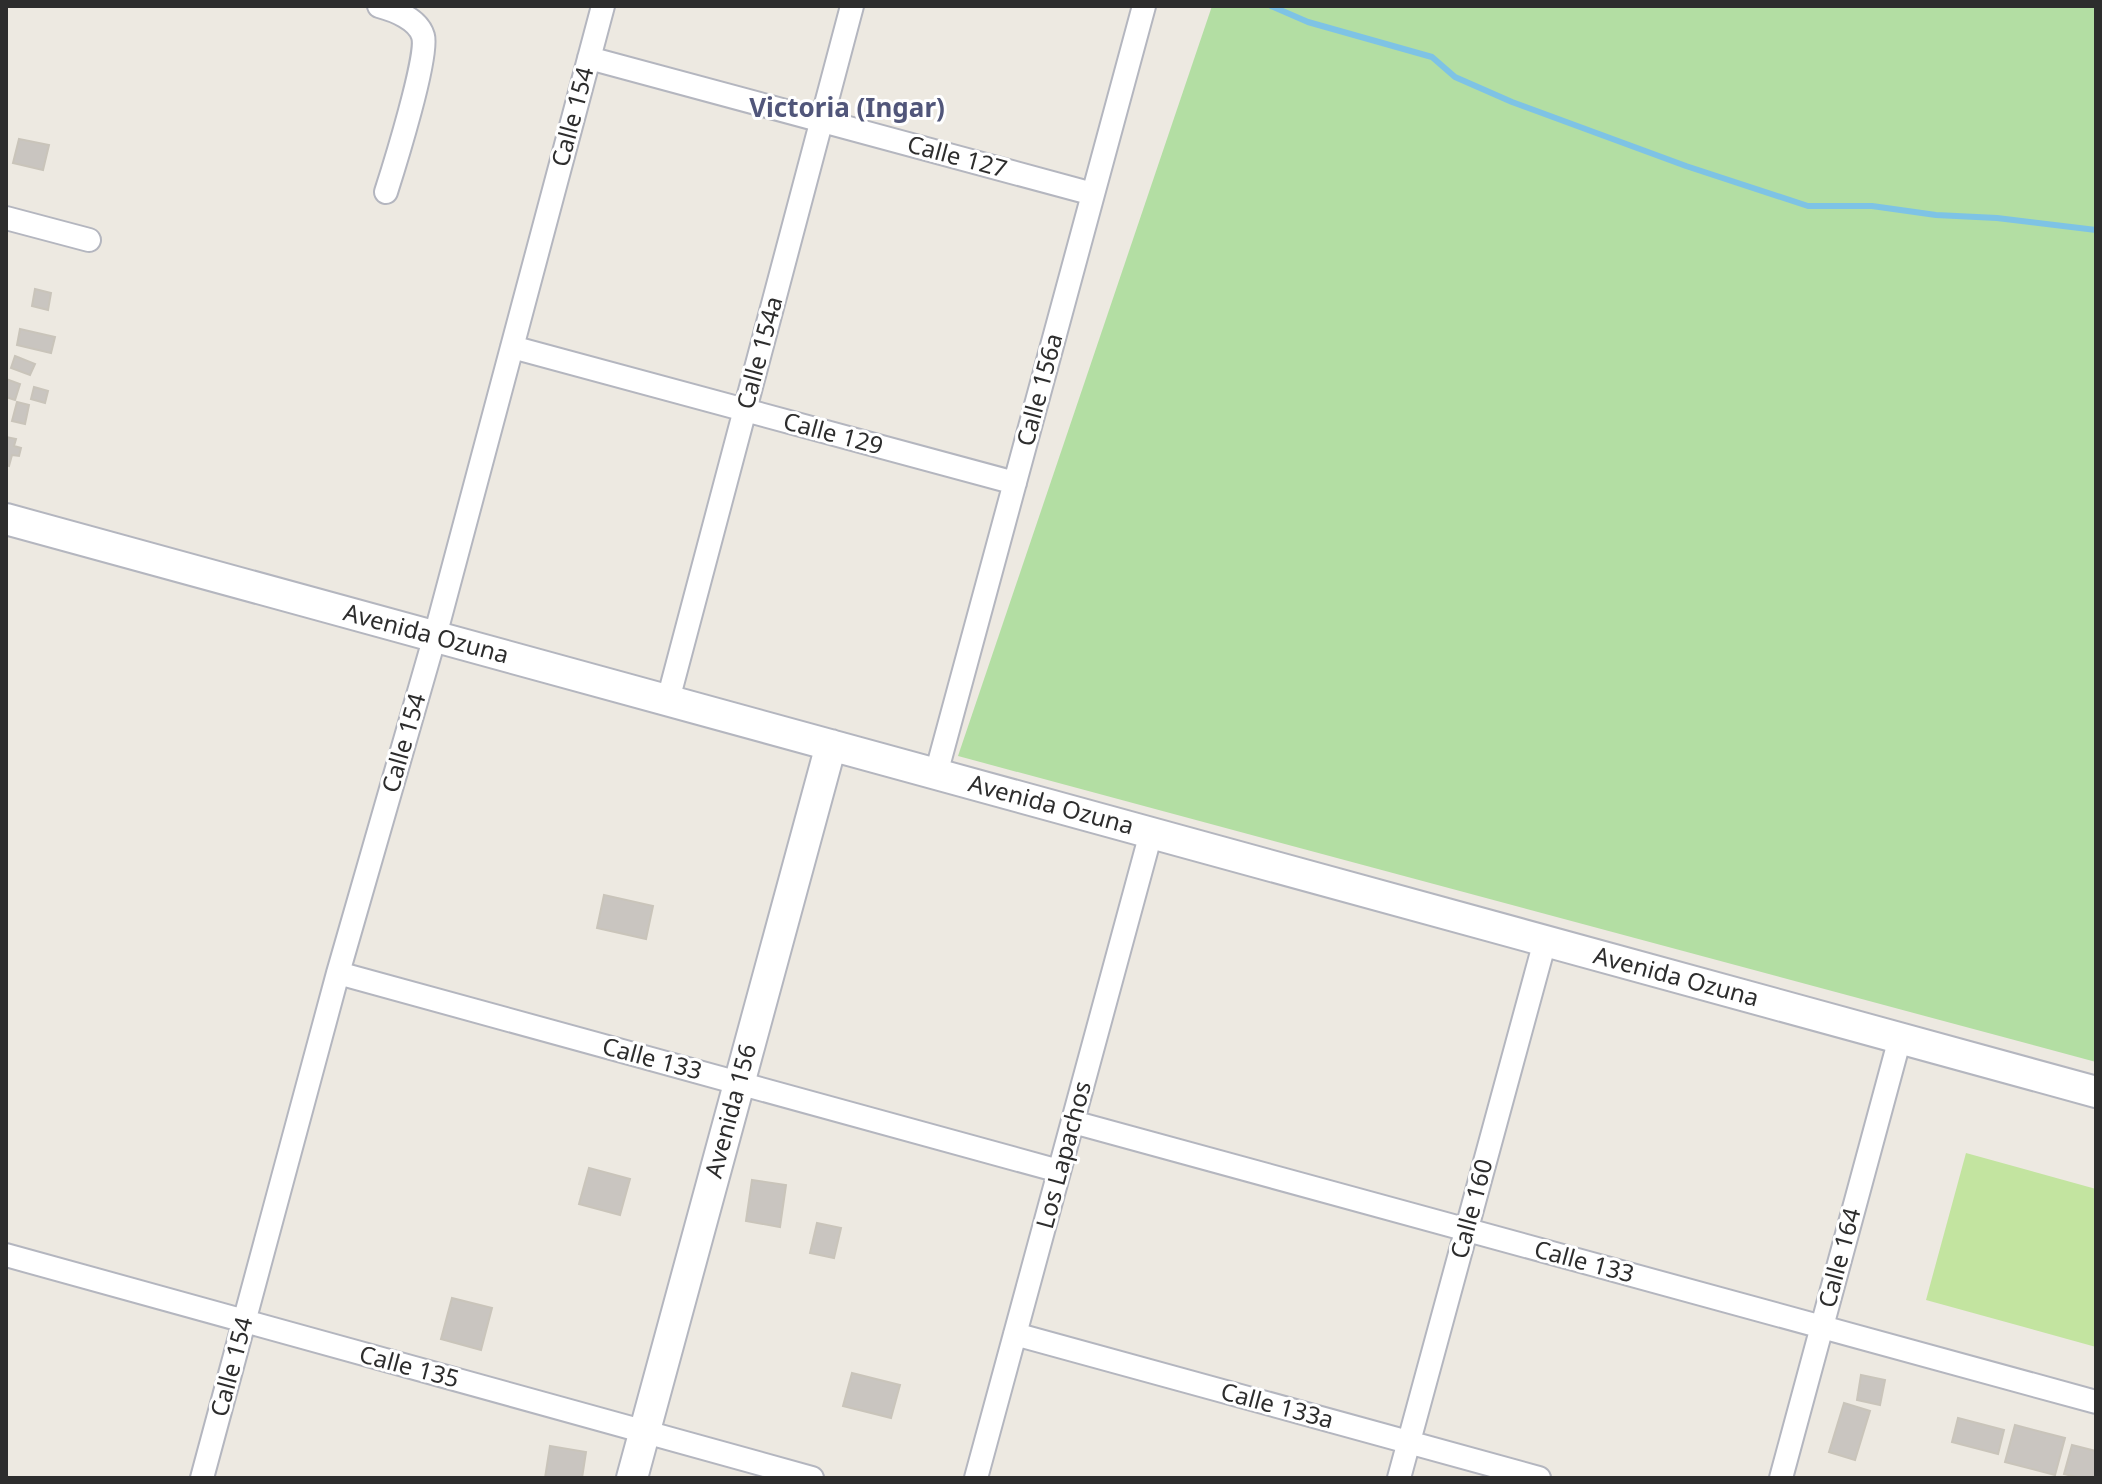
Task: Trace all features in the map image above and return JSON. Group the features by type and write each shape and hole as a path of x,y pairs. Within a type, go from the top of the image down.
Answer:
{"main road":[{"name":"Avenida Ozuna","path":"6,519 2096,1092"},
{"name":"Avenida 156","path":"632,1478 831,745"}],"street":[{"name":"Calle 154","path":"202,1478 338,973 435,636 603,6"},
{"name":"Calle 154a","path":"668,700 852,6"},
{"name":"Calle 156a","path":"936,774 1144,6"},
{"path":"383,7 416,23 424,38 407,120 386,192"},
{"name":"Calle 127","path":"589,58 1093,194"},
{"path":"6,218 89,240"},
{"name":"Calle 129","path":"512,347 1015,483"},
{"name":"Los Lapachos","path":"976,1478 1151,833"},
{"name":"Calle 160","path":"1399,1478 1545,941"},
{"name":"Calle 133","path":"338,973 1059,1171"},
{"name":"Calle 164","path":"1781,1478 1900,1038"},
{"name":"Calle 133","path":"1073,1122 2096,1402"},
{"name":"Calle 135","path":"6,1255 812,1478"},
{"name":"Calle 133a","path":"1015,1334 1539,1478"}],"green space":[{"path":"1212,6 2096,6 2096,1062 958,756"},
{"path":"1966,1153 2096,1189 2096,1347 1926,1300"}],"building":[{"path":"19,139 49,145 43,170 13,163"},
{"path":"35,289 51,293 48,310 32,306"},
{"path":"20,329 55,337 51,353 17,345"},
{"path":"15,356 35,364 30,375 11,368"},
{"path":"6,379 20,384 15,400 6,397"},
{"path":"34,387 48,391 45,403 31,399"},
{"path":"17,402 29,405 25,424 12,421"},
{"path":"6,437 16,439 14,446 21,448 19,456 12,455 9,466 6,465"},
{"path":"604,895 653,906 646,939 597,928"},
{"path":"589,1168 630,1179 620,1215 579,1204"},
{"path":"752,1180 786,1185 780,1227 746,1221"},
{"path":"817,1223 841,1228 834,1258 810,1253"},
{"path":"452,1298 492,1308 481,1350 441,1339"},
{"path":"852,1373 900,1385 891,1418 843,1406"},
{"path":"1861,1375 1885,1380 1880,1405 1857,1400"},
{"path":"1844,1403 1870,1411 1855,1460 1829,1452"},
{"path":"1958,1418 2004,1430 1998,1454 1952,1442"},
{"path":"2015,1425 2065,1438 2055,1475 2005,1462"},
{"path":"2072,1445 2096,1451 2096,1478 2064,1474"},
{"path":"550,1446 586,1452 582,1478 545,1478"}],"waterway":[{"path":"1271,6 1308,22 1432,57 1455,77 1512,102 1686,166 1808,206 1872,206 2096,230"}],"district":[{"name":"Victoria (Ingar)","path":"847,108"}]}
